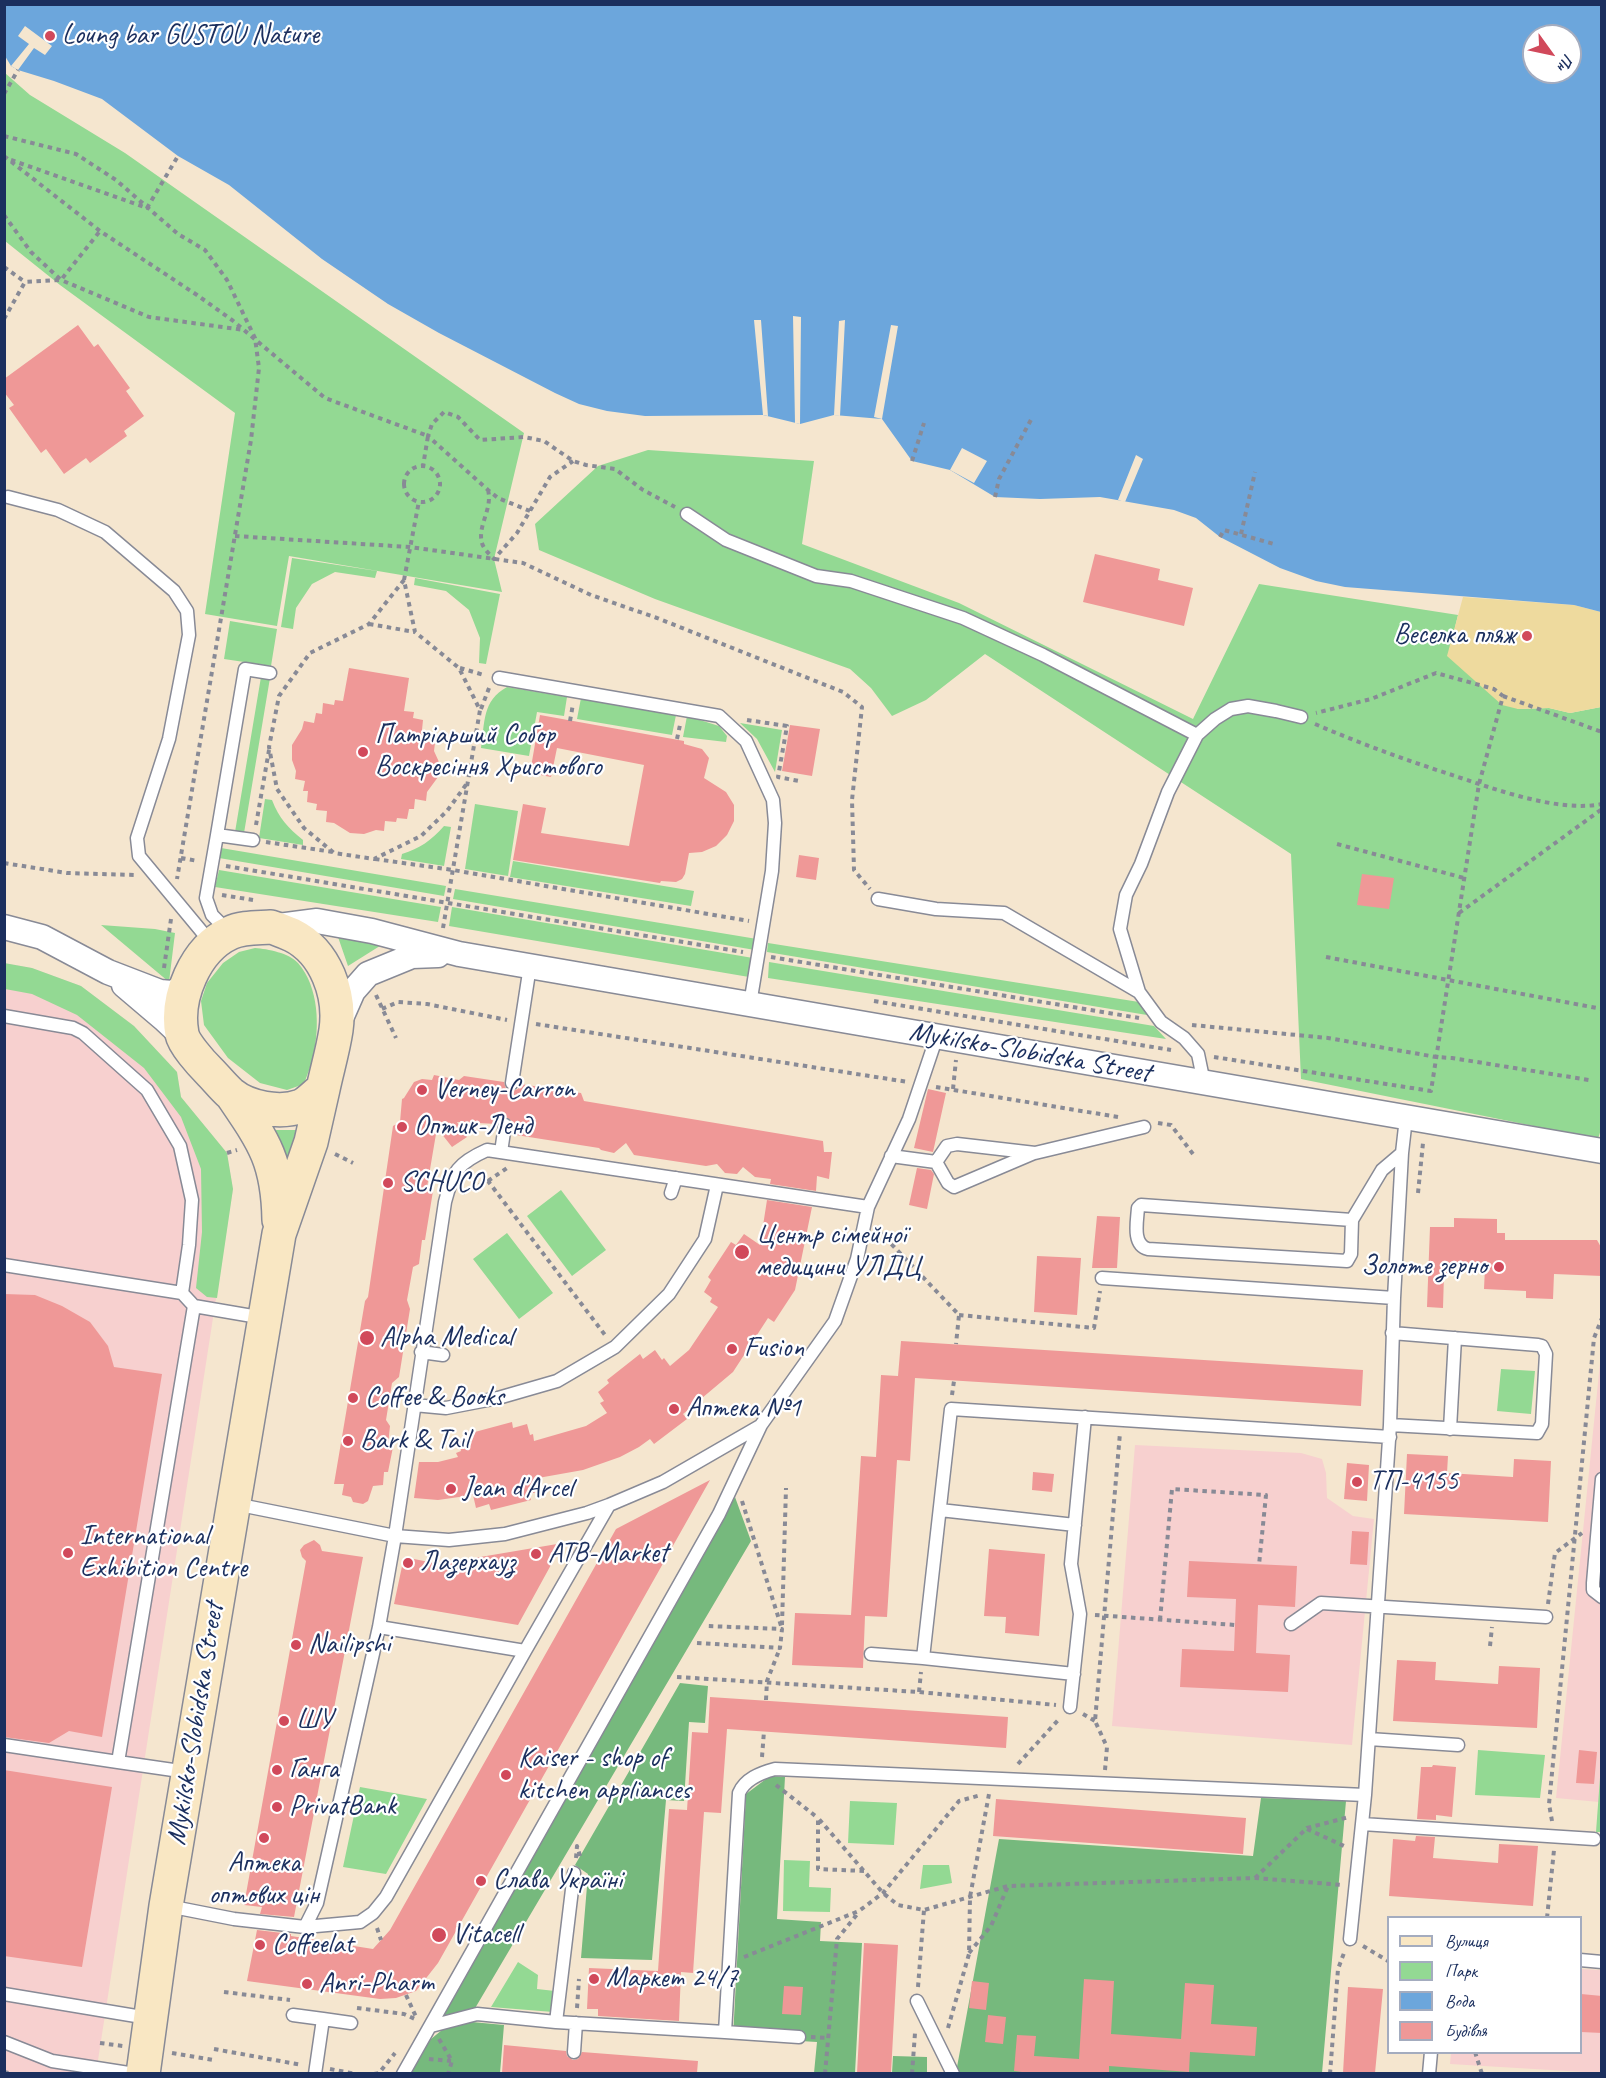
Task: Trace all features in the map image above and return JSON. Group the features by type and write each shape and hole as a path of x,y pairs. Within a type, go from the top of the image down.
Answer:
{"street":[{"name":"Mykilsko-Slobidska Street","path":"271,927 317,921 372,931 459,954 1602,1151"},
{"path":"4,927 42,937 108,972 182,1036 201,1062 232,1095 260,1108 280,1109 301,1106 323,1089 336,1030 337,1007 326,968 310,948 294,936 271,927 222,939 173,989"},
{"name":"Mykilsko-Slobidska Street","path":"336,1030 353,991 368,975 412,956 459,954"},
{"path":"108,972 173,989"},
{"path":"173,989 181,1010 182,1036"},
{"name":"Mykilsko-Slobidska Street","path":"143,2073 166,1906 279,1234 311,1142 323,1089"},
{"name":"Mykilsko-Slobidska Street","path":"232,1095 263,1141 272,1164 279,1192 279,1234"}],"lane":[{"path":"8,497 58,510 105,532 174,591 187,611 189,635 169,738 137,838 139,856 175,897 222,939"},
{"path":"687,514 726,540 816,576 850,581 963,618 1043,655 1197,735"},
{"path":"222,939 206,898 245,669 270,673"},
{"path":"499,678 719,716 746,741 773,800 775,823 765,924 750,1004"},
{"path":"1204,1083 1198,1054 1184,1038 1161,1022 1139,992 1120,929 1126,895 1141,864 1168,792 1197,735 1223,714 1248,706 1300,717"},
{"path":"218,835 253,840"},
{"path":"878,899 936,909 1004,914 1139,992"},
{"path":"512,1083 530,966"},
{"path":"4,1016 64,1026 83,1033 147,1090 180,1146 192,1200 189,1245 182,1293"},
{"path":"403,2073 719,1514 761,1425 835,1321 857,1259 867,1212 909,1119 937,1036"},
{"path":"1350,1939 1369,1739 1390,1431 1392,1333 1406,1118"},
{"path":"936,1162 948,1183 954,1187 1035,1153 1146,1124"},
{"path":"501,1152 505,1125"},
{"path":"936,1162 943,1150 951,1144 1035,1153"},
{"path":"305,1927 317,1903 379,1627 450,1179 465,1160 487,1150 676,1178 867,1212"},
{"path":"1352,1220 1142,1205 1138,1208 1137,1237 1142,1247 1148,1249 1342,1262 1350,1258 1352,1220 1382,1170 1402,1153"},
{"path":"891,1156 936,1162"},
{"path":"672,1193 676,1178"},
{"path":"414,1405 446,1408 498,1398 557,1381 615,1347 669,1294 705,1239 717,1185"},
{"path":"4,1265 182,1293 194,1306 264,1318"},
{"path":"1101,1278 1394,1298"},
{"path":"118,1762 194,1306"},
{"path":"923,1658 951,1409 1121,1420 1390,1431 1450,1429 1537,1433 1542,1424 1546,1354 1545,1349 1538,1344 1392,1333"},
{"path":"1450,1429 1455,1338"},
{"path":"421,1352 443,1355"},
{"path":"1070,1707 1080,1614 1071,1564 1085,1417"},
{"path":"232,1504 395,1536 449,1540 505,1534 609,1505 663,1482 761,1425"},
{"path":"1602,1479 1593,1583 1593,1590 1602,1597"},
{"path":"166,1906 234,1919 305,1927 360,1923 373,1912 386,1897 609,1505"},
{"path":"940,1510 1076,1525"},
{"path":"1291,1624 1321,1603 1546,1617"},
{"path":"379,1627 525,1651"},
{"path":"871,1654 1074,1674"},
{"path":"1369,1739 1458,1745"},
{"path":"4,1745 189,1773"},
{"path":"725,2032 739,1793 743,1784 761,1773 775,1769 1365,1795"},
{"path":"1362,1824 1594,1839"},
{"path":"556,2022 574,1873"},
{"path":"1582,1960 1602,1962"},
{"path":"4,1994 151,2019"},
{"path":"917,2001 953,2073"},
{"path":"431,2026 477,2014 576,2024 799,2037"},
{"path":"294,2015 351,2023"},
{"path":"315,2070 323,2019"},
{"path":"574,2052 576,2024"},
{"path":"4,2042 52,2061 135,2073"},
{"path":"1429,2073 1431,2054"}],"path":[{"path":"4,94 18,70"},
{"path":"4,136 76,154 116,180 178,234 205,250 227,280 255,338 259,368 251,440 175,897 173,989"},
{"path":"147,208 177,156"},
{"path":"6,158 147,208"},
{"path":"6,158 100,231 197,295 245,330 325,398 428,436 498,498 530,511"},
{"path":"4,214 30,252 61,280 149,317 245,330"},
{"path":"4,267 26,282 61,280 100,231"},
{"path":"4,320 26,282"},
{"path":"423,466 432,424 444,412 458,417 480,440 524,437 544,441 573,460 586,465 615,469 643,490 687,514"},
{"path":"995,497 999,479 1033,416"},
{"path":"912,461 924,423"},
{"path":"494,559 517,532 550,477 573,460"},
{"path":"429,467 437,475 439,486 435,496 419,501 408,496 404,485 405,479 412,469 429,467"},
{"path":"1241,534 1255,472"},
{"path":"488,490 491,499 482,527 482,544 494,559"},
{"path":"415,632 404,580 419,501"},
{"path":"1220,537 1224,530 1274,544"},
{"path":"235,536 410,547 523,563 591,596 657,618 843,692 862,707 852,800 854,870 878,899"},
{"path":"404,580 369,624 310,653 279,696 253,840 453,870 765,924"},
{"path":"369,624 415,632 459,668 480,710 443,930"},
{"path":"1300,717 1371,699 1437,673 1494,689 1503,696 1602,732"},
{"path":"1431,1091 1479,784 1503,696"},
{"path":"719,716 787,726 778,777 799,780"},
{"path":"1300,717 1377,750 1503,792 1566,805 1586,807 1602,804"},
{"path":"269,747 277,789 304,828 333,853"},
{"path":"374,859 421,836 447,811 468,782"},
{"path":"1459,913 1602,809"},
{"path":"1336,844 1464,878"},
{"path":"181,858 1161,1022 1328,1038 1589,1080"},
{"path":"4,863 67,873 156,876"},
{"path":"1326,957 1602,1009"},
{"path":"382,1009 398,1002 427,1004 521,1022 1125,1118"},
{"path":"1146,1124 1171,1125 1193,1154"},
{"path":"445,1202 488,1181 615,1347"},
{"path":"867,1212 959,1315 1094,1328 1101,1278"},
{"path":"957,1344 959,1315"},
{"path":"1547,1916 1555,1837 1549,1804 1594,1338 1602,1318"},
{"path":"1104,1784 1107,1747 1095,1721 1121,1420"},
{"path":"766,1700 767,1682 780,1648 782,1629 786,1488"},
{"path":"1161,1620 1172,1489 1266,1495 1259,1564"},
{"path":"1567,1619 1546,1617 1555,1553 1598,1522"},
{"path":"756,1541 782,1629"},
{"path":"1080,1614 1235,1625"},
{"path":"707,1626 782,1629"},
{"path":"1490,1646 1492,1627"},
{"path":"697,1643 780,1648"},
{"path":"677,1677 919,1692 1070,1707 1095,1721"},
{"path":"1004,1780 1070,1707"},
{"path":"764,1731 761,1773 818,1818 883,1893 898,1905 924,1910 1008,1886 1255,1878 1343,1885"},
{"path":"825,2073 837,1939 859,1911 883,1893 959,1801 990,1793 970,1897 969,1954 948,2028"},
{"path":"1255,1878 1306,1828 1350,1816"},
{"path":"818,1818 818,1869 864,1870"},
{"path":"1306,1828 1347,1847"},
{"path":"969,1954 991,1926 1008,1886"},
{"path":"729,1963 859,1911"},
{"path":"1330,2073 1338,1969 1350,1939"},
{"path":"406,1995 418,2020"},
{"path":"214,2049 315,2070 356,2073"},
{"path":"1476,2054 1482,2073"},
{"path":"412,2058 452,2061 448,2073"},
{"path":"4,2072 13,2073"}],"shaded area":[{"path":"4,963 32,968 81,986 134,1026 177,1072 181,1097 227,1153 233,1189 96,2073 5,2073"},
{"path":"1601,1353 1601,1832 1596,1832 1599,1802 1556,1798"},
{"path":"1135,1445 1301,1453 1322,1459 1326,1473 1327,1498 1353,1516 1374,1519 1352,1745 1112,1726"},
{"path":"1582,1969 1601,1970 1601,2073 1450,2064 1451,2054 1582,2054"}],"green space":[{"path":"5,73 30,95 125,153 524,433 494,559 502,592 289,556 277,626 205,614 235,413 60,285 5,241"},
{"path":"648,450 814,461 802,544 959,603 1193,719 1259,584 1458,615 1448,656 1518,709 1549,708 1570,713 1601,707 1602,1126 1598,1139 1301,1079 1291,854 985,654 926,700 892,716 871,688 850,669 655,599 539,550 535,524 598,466"},
{"path":"292,558 377,571 375,578 335,572 312,584 296,608 293,629 281,627"},
{"path":"415,578 500,594 486,664 479,663 480,638 469,610 446,591 414,585"},
{"path":"230,621 277,629 271,666 224,659"},
{"path":"261,677 270,678 244,833 235,832"},
{"path":"507,687 567,697 564,716 537,712 529,756 481,748 486,713 493,699"},
{"path":"581,698 676,715 672,735 577,719"},
{"path":"687,716 719,726 727,736 726,742 683,737"},
{"path":"740,723 782,730 775,772 757,739"},
{"path":"265,799 272,800 284,822 303,840 303,845 259,838"},
{"path":"475,804 518,811 508,876 465,869"},
{"path":"444,826 451,827 444,866 401,859 402,854 425,843"},
{"path":"221,848 446,886 444,896 219,858"},
{"path":"513,861 694,891 691,906 510,877"},
{"path":"219,870 441,907 438,922 215,887"},
{"path":"455,889 757,939 755,950 453,899"},
{"path":"452,907 753,958 749,977 449,926"},
{"path":"101,925 155,929 175,933 169,982"},
{"path":"338,937 383,944 348,966"},
{"path":"768,943 1139,1002 1147,1015 767,952"},
{"path":"255,948 278,952 298,963 314,995 317,1033 312,1060 304,1084 287,1090 260,1083 228,1058 204,1025 201,1001 207,983 223,963 239,952"},
{"path":"769,962 1154,1026 1166,1039 768,978"},
{"path":"4,963 32,968 81,986 134,1026 177,1072 181,1097 227,1153 233,1189 217,1298 207,1297 196,1288 202,1232 201,1169 181,1117 144,1068 77,1015 32,994 5,989"},
{"path":"275,1130 302,1130 293,1185 277,1136"},
{"path":"561,1190 606,1250 572,1276 527,1216"},
{"path":"507,1233 553,1293 519,1319 473,1259"},
{"path":"1501,1369 1535,1371 1531,1414 1497,1411"},
{"path":"735,1497 751,1541 474,2010 439,2019"},
{"path":"680,1683 708,1686 705,1723 689,1722 684,1801 666,1800 652,1960 581,1958 588,1874 575,1865"},
{"path":"1478,1750 1545,1755 1540,1798 1475,1795"},
{"path":"1601,1764 1601,1832 1596,1832"},
{"path":"770,1776 785,1777 777,1919 821,1922 820,1941 862,1943 855,2073 814,2073 817,2042 733,2037 746,1794"},
{"path":"360,1787 427,1799 386,1874 343,1867"},
{"path":"1261,1798 1346,1801 1322,2073 959,2074 957,2067 999,1839 1253,1856"},
{"path":"850,1801 897,1803 894,1845 848,1843"},
{"path":"784,1860 810,1861 809,1887 831,1888 830,1912 783,1911"},
{"path":"923,1865 949,1865 952,1883 920,1889"},
{"path":"518,1962 538,1975 537,1989 555,1991 553,2012 491,2007"},
{"path":"472,2022 504,2025 500,2073 408,2074 431,2039 442,2030"},
{"path":"893,2056 927,2057 927,2073 892,2073"}],"sand":[{"name":"Веселка пляж","path":"1463,597 1574,605 1601,612 1601,707 1570,713 1549,708 1518,709 1502,705 1447,656"}],"water":[{"path":"4,5 1601,5 1601,612 1574,605 1345,587 1316,581 1280,568 1220,537 1196,518 1174,510 1100,497 1040,499 995,497 950,470 912,461 882,419 834,415 800,424 763,415 645,416 607,411 579,404 439,333 388,304 322,259 229,185 178,156 102,99 11,66 5,56"}],"pier":[{"path":"25,26 52,46 45,55 34,48 18,70 11,66 29,44 18,36"},
{"path":"793,316 801,317 800,424 795,423"},
{"path":"754,320 761,320 768,416 763,415"},
{"path":"845,320 840,416 834,415 839,321"},
{"path":"891,325 898,326 882,419 874,417"},
{"path":"962,448 987,461 974,483 950,470"},
{"path":"1136,455 1143,459 1125,502 1118,500"}],"building":[{"path":"78,325 94,347 98,344 130,388 126,391 144,416 124,431 127,436 90,463 86,458 64,474 46,449 41,453 9,408 14,405 4,392 4,379"},
{"path":"1095,554 1160,569 1158,580 1193,588 1184,626 1083,602"},
{"name":"Патріарший Собор Воскресіння Христового","path":"349,668 409,678 404,711 414,712 413,718 423,720 422,730 426,731 425,741 435,743 434,751 439,762 438,777 427,792 426,801 415,799 414,809 409,809 407,819 397,818 396,822 385,821 384,831 376,830 364,834 350,833 334,823 326,822 327,811 316,810 317,804 307,802 308,791 303,791 305,781 295,779 292,745 304,721 314,723 316,713 322,714 323,703 334,705 335,700 343,701"},
{"path":"540,715 684,741 684,744 702,749 709,758 704,778 726,792 734,805 734,821 727,835 716,846 702,852 689,853 685,874 676,882 661,881 660,883 513,860 523,804 546,808 541,833 629,846 644,765 557,748 551,777 530,773"},
{"path":"790,725 820,729 812,776 782,771"},
{"path":"799,855 819,858 816,880 796,877"},
{"path":"1362,874 1394,878 1389,909 1357,905"},
{"path":"434,1075 459,1080 464,1076 504,1082 506,1089 511,1091 518,1089 520,1084 581,1093 584,1101 823,1141 824,1152 832,1152 829,1179 817,1176 816,1191 770,1184 771,1179 755,1177 743,1167 737,1174 725,1173 717,1164 706,1166 634,1155 626,1143 614,1153 599,1148 516,1135 512,1121 506,1117 499,1119 497,1124 457,1122 467,1137 452,1147 437,1128 427,1187 433,1191 425,1240 422,1240 419,1264 413,1267 407,1300 410,1309 399,1377 392,1383 386,1420 390,1426 388,1445 393,1447 388,1472 384,1472 383,1485 373,1486 368,1501 363,1504 353,1502 351,1497 342,1495 344,1484 334,1484 365,1301 368,1297 393,1126 400,1122 402,1099 414,1082 422,1079 432,1080"},
{"path":"928,1089 946,1093 933,1152 914,1148"},
{"path":"917,1168 931,1170 934,1174 927,1209 909,1205"},
{"path":"767,1200 812,1207 795,1290 774,1322 768,1318 733,1372 683,1414 687,1419 654,1444 650,1439 620,1457 583,1470 538,1478 541,1491 529,1494 531,1500 491,1510 489,1504 476,1508 473,1495 438,1500 414,1498 419,1462 438,1462 458,1457 456,1453 461,1451 458,1441 472,1438 471,1433 512,1422 513,1428 527,1424 534,1441 586,1426 607,1413 600,1403 604,1401 598,1392 609,1383 607,1380 640,1354 643,1359 655,1350 670,1366 689,1350 718,1307 710,1302 712,1298 704,1292 711,1280 708,1277 731,1242 736,1245 744,1234 760,1245"},
{"path":"1097,1216 1120,1217 1117,1268 1092,1268"},
{"path":"1454,1218 1497,1219 1497,1233 1505,1233 1505,1240 1597,1240 1602,1249 1602,1276 1554,1274 1553,1299 1526,1298 1526,1291 1484,1289 1485,1267 1453,1266 1453,1274 1444,1274 1443,1308 1427,1307 1430,1227 1454,1227"},
{"path":"1037,1256 1081,1258 1077,1315 1034,1312"},
{"name":"International Exhibition Centre","path":"4,1294 35,1295 62,1306 90,1322 108,1346 114,1367 162,1374 102,1737 69,1731 49,1743 4,1737"},
{"path":"901,1341 1363,1370 1361,1406 915,1378 910,1461 897,1460 887,1617 865,1616 863,1668 792,1665 795,1613 851,1615 861,1456 876,1457 881,1375 898,1376"},
{"path":"1407,1454 1448,1456 1447,1473 1513,1477 1514,1459 1551,1461 1548,1522 1404,1514"},
{"name":"ТП-4155","path":"1347,1463 1369,1465 1367,1501 1344,1499"},
{"path":"1033,1472 1054,1474 1052,1492 1032,1490"},
{"path":"710,1480 438,1963 416,1991 396,1998 380,1999 247,1981 257,1930 373,1949 390,1930 616,1529"},
{"path":"1352,1531 1369,1532 1367,1565 1350,1564"},
{"path":"314,1540 320,1545 322,1551 363,1557 294,1917 260,1914 262,1907 244,1905 306,1561 300,1550"},
{"path":"563,1543 518,1625 394,1604 404,1557 439,1564"},
{"path":"989,1549 1045,1554 1039,1636 1005,1633 1006,1617 984,1616"},
{"path":"1189,1561 1297,1566 1295,1607 1258,1605 1256,1653 1290,1655 1288,1692 1180,1687 1182,1649 1234,1651 1236,1599 1187,1597"},
{"path":"1397,1660 1436,1662 1435,1680 1498,1684 1499,1666 1540,1668 1537,1728 1393,1721"},
{"path":"710,1697 1008,1717 1006,1748 727,1729 721,1813 704,1812 693,1973 681,1972 679,2021 598,2016 598,2009 587,2009 589,1968 658,1971 669,1809 687,1810 692,1732 708,1733"},
{"path":"1579,1750 1597,1752 1594,1784 1576,1783"},
{"path":"1433,1765 1456,1767 1452,1817 1436,1815 1436,1820 1417,1819 1421,1767 1432,1767"},
{"path":"4,1770 112,1787 82,1967 4,1956"},
{"path":"996,1799 1246,1818 1243,1854 993,1836"},
{"path":"1416,1836 1435,1837 1433,1858 1498,1863 1499,1844 1538,1846 1533,1906 1389,1896 1393,1839 1415,1841"},
{"path":"864,1943 898,1945 891,2073 857,2073"},
{"path":"1084,1979 1114,1981 1111,2034 1181,2039 1185,1983 1214,1985 1211,2024 1257,2027 1255,2056 1190,2052 1189,2072 1109,2066 1109,2073 1014,2071 1017,2035 1036,2036 1034,2056 1079,2059"},
{"path":"972,1981 989,1983 986,2010 969,2008"},
{"path":"784,1986 803,1987 801,2015 782,2014"},
{"path":"1348,1987 1383,1989 1375,2073 1343,2073"},
{"path":"1582,1994 1602,1996 1602,2033 1582,2032"},
{"path":"988,2015 1006,2017 1003,2044 985,2042"},
{"path":"504,2045 566,2051 567,2056 573,2060 578,2059 582,2052 698,2061 697,2073 502,2073"}],"place":[{"name":"Loung bar GUSTOU Nature","path":"50,36"},
{"name":"Веселка пляж","path":"1527,636"},
{"name":"Патріарший Собор Воскресіння Христового","path":"363,752"},
{"name":"Verney-Carron","path":"422,1090"},
{"name":"Оптик-Ленд","path":"402,1127"},
{"name":"SCHUCO","path":"388,1183"},
{"name":"Центр сімейної медицини УЛДЦ","path":"742,1252"},
{"name":"Золоте зерно","path":"1499,1267"},
{"name":"Alpha Medical","path":"367,1338"},
{"name":"Fusion","path":"732,1349"},
{"name":"Coffee & Books","path":"353,1398"},
{"name":"Аптека №1","path":"674,1409"},
{"name":"Bark & Tail","path":"348,1441"},
{"name":"ТП-4155","path":"1357,1482"},
{"name":"Jean d'Arcel","path":"451,1489"},
{"name":"International Exhibition Centre","path":"68,1553"},
{"name":"ATB-Market","path":"536,1554"},
{"name":"Лазерхауз","path":"408,1563"},
{"name":"Nailipshi","path":"296,1645"},
{"name":"ШУ","path":"284,1721"},
{"name":"Ганга","path":"277,1770"},
{"name":"Kaiser - shop of kitchen appliances","path":"506,1775"},
{"name":"PrivatBank","path":"277,1807"},
{"name":"Аптека оптових цін","path":"264,1838"},
{"name":"Слава Україні","path":"481,1881"},
{"name":"Vitacell","path":"439,1935"},
{"name":"Coffeelat","path":"260,1945"},
{"name":"Маркет 24/7","path":"594,1979"},
{"name":"Anri-Pharm","path":"307,1984"}]}
